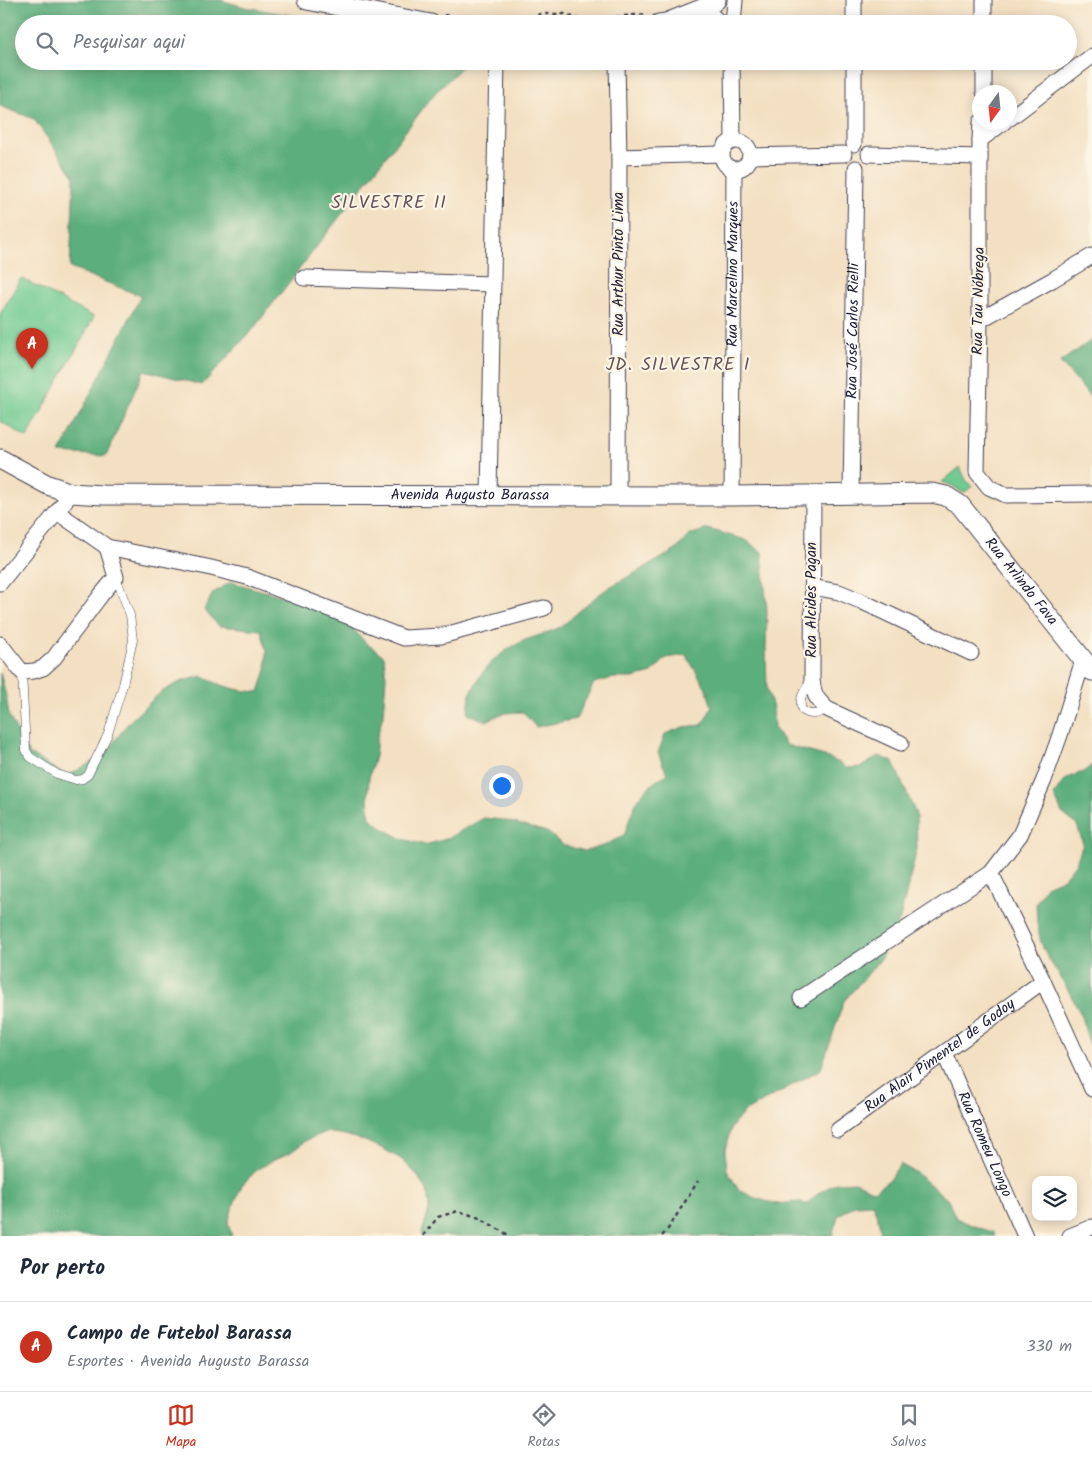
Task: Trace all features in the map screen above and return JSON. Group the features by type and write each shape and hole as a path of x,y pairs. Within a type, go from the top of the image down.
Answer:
{"street":[{"path":"307,0 406,15"},
{"path":"734,15 735,0"},
{"path":"854,0 854,15"},
{"path":"984,0 984,15"},
{"path":"685,15 710,4 716,15"},
{"path":"1077,66 1092,56"},
{"path":"489,496 497,70"},
{"name":"Rua Arthur Pinto Lima","path":"617,70 619,157 618,496"},
{"path":"732,70 733,141"},
{"path":"750,156 849,149 860,144 866,148 869,154 866,165 856,168 849,166 845,160 849,149 853,70"},
{"path":"984,70 984,85"},
{"path":"1017,107 1072,70"},
{"name":"Rua Tau Nóbrega","path":"981,130 980,320 976,472 989,487 1006,495 1092,494"},
{"path":"980,140 993,130"},
{"path":"733,141 747,146 750,156 745,166 734,170 724,164 721,154 723,148 733,141"},
{"path":"619,157 721,154"},
{"path":"869,154 980,157"},
{"name":"Rua José Carlos Rielli","path":"852,495 856,168"},
{"name":"Rua Marcelino Marques","path":"732,496 734,170"},
{"path":"980,320 1092,256"},
{"path":"304,278 493,284"},
{"name":"Avenida Augusto Barassa","path":"0,459 48,485 71,493 103,495 813,496 932,494 946,496"},
{"path":"0,582 58,512 71,493"},
{"name":"Rua Alcides Pagan","path":"813,496 812,680 814,693 823,705 901,743"},
{"name":"Rua Arlindo Fava","path":"946,496 960,505 1087,665"},
{"path":"58,512 108,548 248,577 404,638 441,636 544,608"},
{"path":"0,644 22,672 44,668 54,658 101,594 116,577 108,548"},
{"path":"812,587 839,592 863,602 971,654"},
{"path":"801,998 991,873 1020,835 1044,780 1087,665"},
{"path":"991,873 1092,1089"},
{"name":"Rua Alair Pimentel de Godoy","path":"838,1130 1043,982"},
{"name":"Rua Romeu Longo","path":"944,1053 1025,1236"},
{"path":"1070,1236 1092,1227"}],"lane":[{"path":"22,672 26,750 30,757 57,774 76,780 83,779 88,775 108,734 123,685 133,640 130,615 116,577"}],"path":[{"path":"538,15 568,15"},
{"path":"662,1236 698,1181"},
{"path":"423,1236 438,1217 458,1212 480,1218 510,1236"}],"green space":[{"path":"0,0 220,0 245,7 291,15 15,15 15,70 459,70 435,93 254,328 202,385 144,370 106,456 60,453 141,296 70,268 74,176 34,119 0,106"},
{"path":"21,278 94,317 27,438 0,421 0,314"},
{"path":"1092,340 1092,399 1060,362"},
{"path":"960,467 966,480 972,487 963,493 951,485 942,482"},
{"path":"708,529 746,540 762,552 767,611 767,689 773,708 774,727 786,745 824,756 842,764 846,768 861,767 879,756 893,762 916,814 917,849 900,919 880,960 844,1001 821,1069 744,1112 731,1128 725,1150 727,1170 738,1189 755,1198 777,1204 797,1202 806,1204 820,1192 836,1183 856,1182 874,1191 889,1180 900,1164 918,1174 948,1200 956,1218 993,1232 995,1236 880,1236 879,1223 873,1204 854,1205 838,1216 832,1236 421,1236 429,1209 427,1190 416,1174 401,1159 383,1149 345,1135 325,1132 273,1160 256,1171 242,1185 228,1223 232,1236 0,1236 0,673 9,716 29,754 67,776 104,755 129,722 161,692 180,682 201,676 229,687 259,692 266,670 267,651 261,630 219,626 204,610 213,593 231,582 297,600 336,615 367,644 384,656 386,677 383,715 369,778 370,818 386,830 403,839 425,845 446,839 484,818 503,820 547,832 563,845 585,851 606,845 625,834 638,799 650,786 667,774 658,753 665,734 683,727 702,725 712,707 706,688 686,655 666,658 652,673 633,678 613,678 594,683 576,719 536,727 523,712 504,713 486,721 468,714 470,694 480,676 492,661 508,649 525,640 561,627 608,588 676,550 689,535"},
{"path":"1092,765 1092,1052 1079,1010 1041,943 1036,903 1046,886 1064,878 1076,863 1083,844 1077,825 1062,813 1054,795 1065,779 1083,772"}],"place":[{"name":"Campo de Futebol Barassa","path":"32,369"}],"district":[{"name":"SILVESTRE II","path":"389,203"},
{"name":"JD. SILVESTRE I","path":"678,365"}]}
